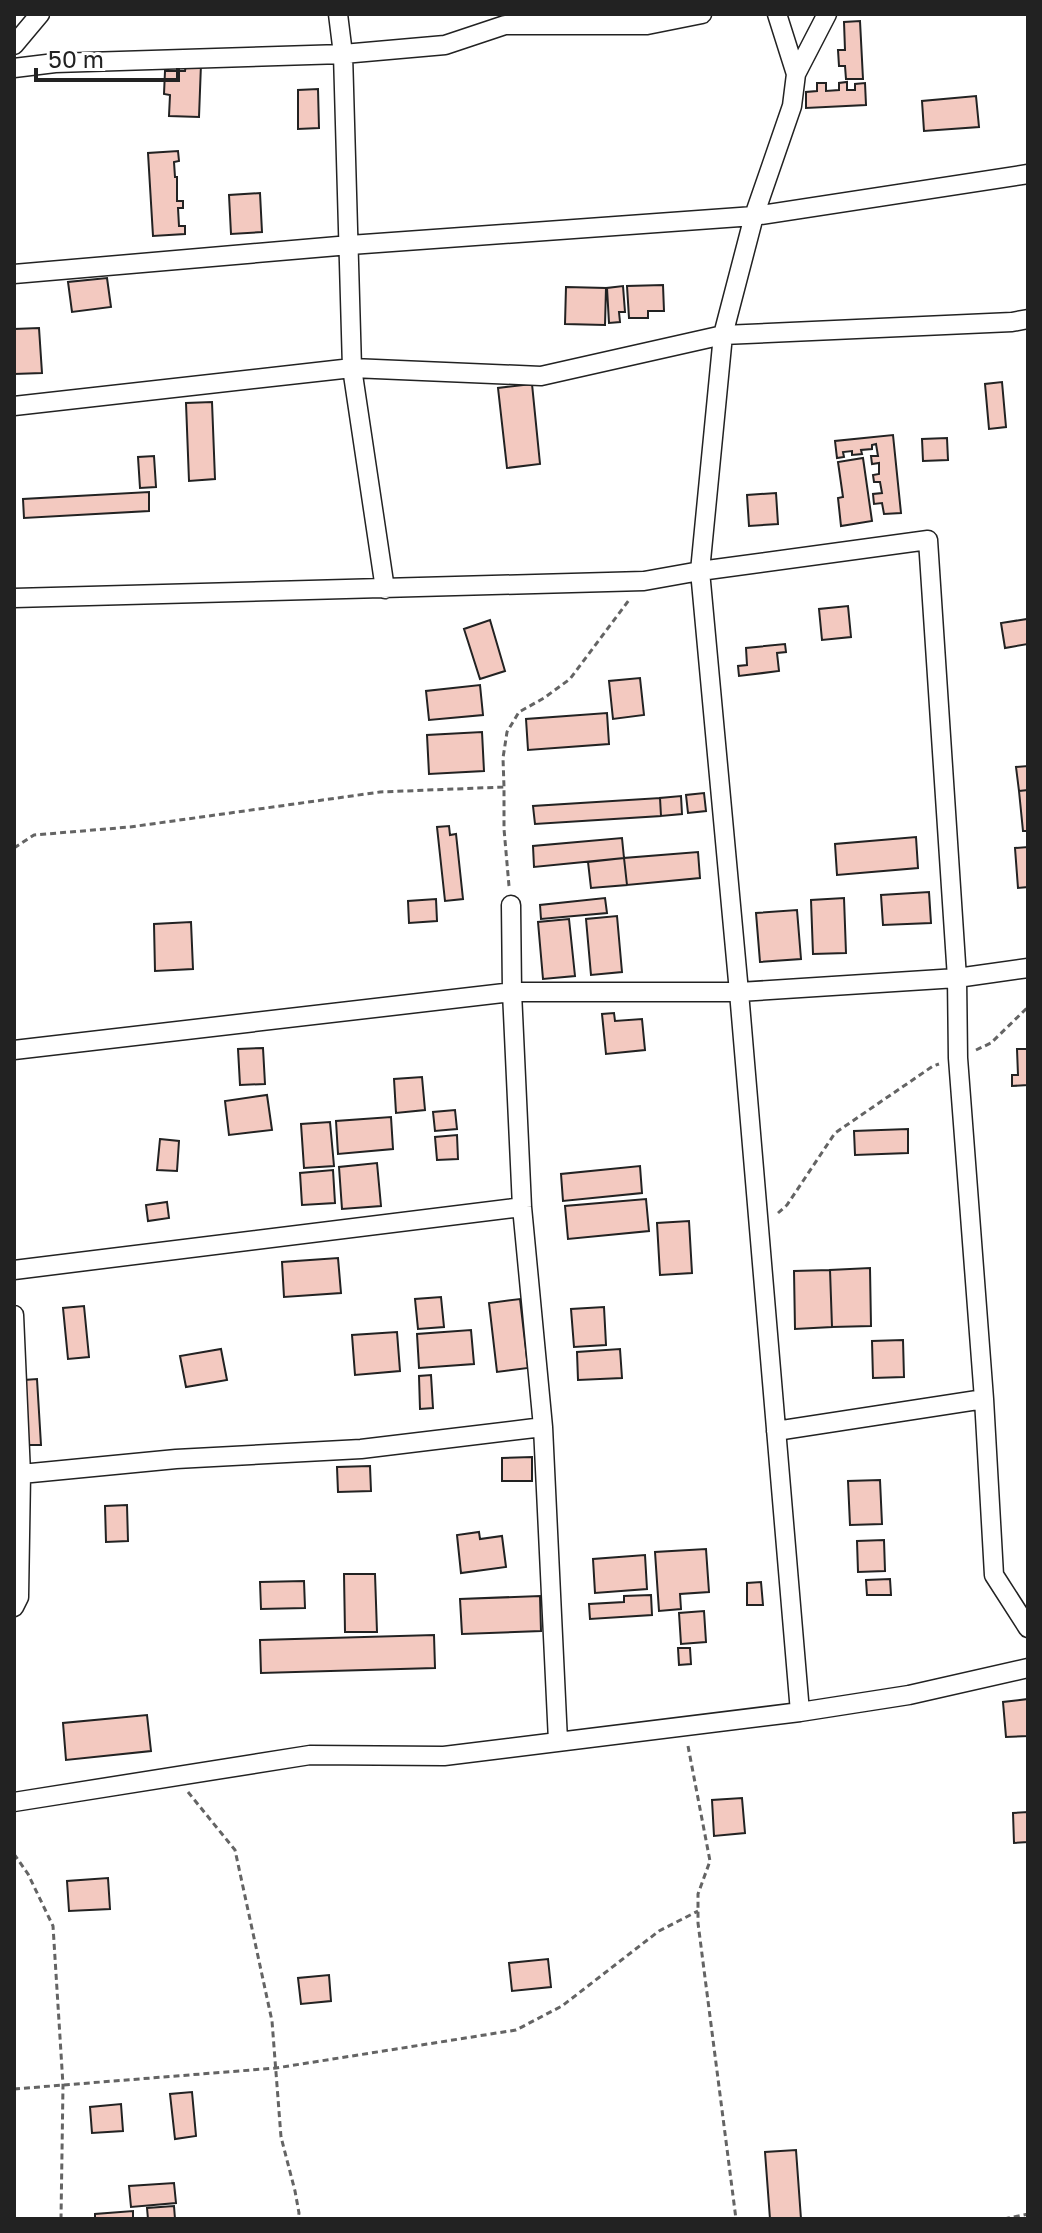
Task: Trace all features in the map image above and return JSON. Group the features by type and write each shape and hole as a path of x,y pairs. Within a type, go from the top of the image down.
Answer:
{"street":[{"path":"14,45 40,14"},
{"path":"338,14 343,54 352,368 385,589"},
{"path":"14,68 55,63 343,54 445,45 505,25 647,25 702,14"},
{"path":"777,14 796,74"},
{"path":"800,1712 700,571 723,335 754,216 792,106 796,74 827,14"},
{"path":"14,274 350,245 754,216 1028,174"},
{"path":"14,406 352,368 541,376 723,335 1028,319"},
{"path":"14,598 644,581 928,540 957,978 958,1058 994,1575 1028,1628"},
{"path":"511,905 522,1207 543,1427 558,1741"},
{"path":"14,1050 512,992 739,992 957,978 1028,968"},
{"path":"14,1270 522,1207"},
{"path":"14,1315 21,1474 19,1597 14,1607"},
{"path":"776,1431 984,1399"},
{"path":"21,1474 176,1459 361,1449 543,1427"},
{"path":"14,1802 310,1755 444,1756 800,1712 909,1695 1028,1668"}],"path":[{"path":"511,905 504,829 503,758 507,732 519,712 570,679 644,581"},
{"path":"14,848 34,835 130,827 380,792 504,787"},
{"path":"759,1228 787,1205 835,1133 933,1066 991,1043 1028,1007"},
{"path":"685,1726 710,1861 698,1894 698,1911 736,2219"},
{"path":"176,1776 235,1850 272,2021 281,2137 295,2191 298,2219"},
{"path":"14,1854 28,1874 53,1926 63,2085 61,2219"},
{"path":"14,2089 276,2068 516,2030 562,2006 659,1931 698,1911"},
{"path":"1004,2219 1028,2214"}],"building":[{"path":"860,21 863,79 846,79 845,66 839,66 838,50 845,50 844,22"},
{"path":"186,64 201,64 199,117 169,116 170,95 164,94 165,71 185,71"},
{"path":"847,82 847,90 855,90 855,84 865,83 866,105 806,108 806,92 817,91 817,83 826,83 826,91 839,90 839,83"},
{"path":"318,89 319,128 298,129 298,90"},
{"path":"976,96 979,127 924,131 922,101"},
{"path":"178,151 179,161 174,162 177,201 183,201 183,208 178,208 179,226 185,226 185,234 153,236 148,153"},
{"path":"260,193 262,232 231,234 229,195"},
{"path":"107,278 111,307 72,312 68,282"},
{"path":"663,285 664,311 648,311 648,318 629,318 627,286"},
{"path":"623,286 625,312 619,312 620,322 609,323 607,288"},
{"path":"566,287 606,288 605,325 565,324"},
{"path":"39,328 42,373 14,374 14,329"},
{"path":"1002,382 1006,427 989,429 985,384"},
{"path":"532,384 540,464 507,468 498,388"},
{"path":"212,402 215,479 189,481 186,403"},
{"path":"893,435 901,513 884,514 882,503 874,504 873,494 882,493 880,482 874,482 873,475 879,474 879,463 872,464 871,456 878,456 876,444 872,445 872,449 861,450 862,454 843,452 844,457 837,458 835,441"},
{"path":"947,438 948,460 923,461 922,439"},
{"path":"154,456 156,487 140,488 138,457"},
{"path":"863,458 872,521 841,526 838,498 843,497 838,462"},
{"path":"149,492 149,511 24,518 23,499"},
{"path":"776,493 778,524 749,526 747,495"},
{"path":"848,606 851,637 822,640 819,609"},
{"path":"1027,619 1028,644 1005,648 1001,623"},
{"path":"490,620 505,671 480,679 464,629"},
{"path":"785,644 786,652 777,653 779,671 739,676 738,666 747,665 746,648"},
{"path":"640,678 644,715 613,719 609,681"},
{"path":"480,685 483,715 429,720 426,691"},
{"path":"607,713 609,744 528,750 526,719"},
{"path":"482,732 484,771 429,774 427,735"},
{"path":"1028,766 1028,790 1019,791 1016,767"},
{"path":"1028,790 1028,831 1023,831 1019,791"},
{"path":"704,793 706,811 688,813 686,795"},
{"path":"681,796 682,814 661,816 660,798"},
{"path":"660,798 661,816 535,824 533,806"},
{"path":"449,826 450,835 456,834 463,899 445,901 437,827"},
{"path":"916,837 918,868 837,875 835,844"},
{"path":"622,838 624,858 534,867 533,846"},
{"path":"1028,847 1028,887 1018,888 1015,848"},
{"path":"698,852 700,878 627,885 624,858"},
{"path":"624,858 627,885 591,888 588,862"},
{"path":"929,892 931,923 883,925 881,895"},
{"path":"605,898 607,913 541,919 540,905"},
{"path":"844,898 846,953 813,954 811,900"},
{"path":"436,899 437,921 409,923 408,901"},
{"path":"797,910 801,959 760,962 756,913"},
{"path":"617,916 622,972 591,975 586,919"},
{"path":"569,919 575,976 543,979 538,922"},
{"path":"191,922 193,969 155,971 154,924"},
{"path":"614,1013 615,1021 642,1019 645,1050 606,1054 602,1014"},
{"path":"263,1048 265,1084 240,1085 238,1049"},
{"path":"1017,1049 1028,1049 1028,1085 1012,1086 1012,1075 1018,1075"},
{"path":"422,1077 425,1110 396,1113 394,1079"},
{"path":"267,1095 272,1130 229,1135 225,1101"},
{"path":"455,1110 457,1129 435,1131 433,1112"},
{"path":"391,1117 393,1149 338,1154 336,1121"},
{"path":"330,1122 334,1166 304,1168 301,1124"},
{"path":"908,1129 908,1153 855,1155 854,1131"},
{"path":"457,1135 458,1159 437,1160 435,1137"},
{"path":"160,1139 179,1141 177,1171 157,1170"},
{"path":"377,1163 381,1206 342,1209 339,1167"},
{"path":"640,1166 642,1193 563,1201 561,1174"},
{"path":"333,1170 335,1203 302,1205 300,1173"},
{"path":"646,1199 649,1231 568,1239 565,1206"},
{"path":"167,1202 169,1218 148,1221 146,1205"},
{"path":"689,1221 692,1273 660,1275 657,1223"},
{"path":"338,1258 341,1293 284,1297 282,1262"},
{"path":"870,1268 871,1326 832,1327 830,1270"},
{"path":"830,1270 832,1327 795,1329 794,1271"},
{"path":"441,1297 444,1327 418,1329 415,1299"},
{"path":"520,1299 528,1368 497,1372 489,1303"},
{"path":"84,1306 89,1357 68,1359 63,1308"},
{"path":"604,1307 606,1345 574,1347 571,1309"},
{"path":"471,1330 474,1364 419,1368 417,1334"},
{"path":"397,1332 400,1371 355,1375 352,1335"},
{"path":"903,1340 904,1377 873,1378 872,1341"},
{"path":"221,1349 227,1380 186,1387 180,1356"},
{"path":"620,1349 622,1378 578,1380 577,1352"},
{"path":"431,1375 433,1408 420,1409 419,1376"},
{"path":"37,1379 41,1445 27,1445 24,1380"},
{"path":"532,1457 532,1481 502,1481 502,1458"},
{"path":"370,1466 371,1491 338,1492 337,1467"},
{"path":"880,1480 882,1524 850,1525 848,1481"},
{"path":"127,1505 128,1541 106,1542 105,1506"},
{"path":"479,1532 480,1539 502,1536 506,1567 461,1573 457,1535"},
{"path":"884,1540 885,1571 858,1572 857,1541"},
{"path":"706,1549 709,1592 680,1594 681,1609 659,1611 655,1552"},
{"path":"645,1555 647,1589 595,1593 593,1559"},
{"path":"344,1574 375,1574 377,1632 345,1632"},
{"path":"890,1579 891,1595 867,1595 866,1580"},
{"path":"304,1581 305,1608 261,1609 260,1582"},
{"path":"761,1582 763,1605 747,1605 747,1583"},
{"path":"651,1595 652,1615 590,1619 589,1604 624,1602 624,1596"},
{"path":"540,1596 541,1631 462,1634 460,1599"},
{"path":"704,1611 706,1642 681,1644 679,1613"},
{"path":"434,1635 435,1668 261,1673 260,1640"},
{"path":"678,1648 690,1648 691,1664 679,1665"},
{"path":"1028,1699 1028,1736 1006,1737 1003,1702"},
{"path":"147,1715 151,1751 66,1760 63,1723"},
{"path":"742,1798 745,1833 714,1836 712,1800"},
{"path":"1028,1812 1028,1842 1014,1843 1013,1813"},
{"path":"108,1878 110,1909 69,1911 67,1881"},
{"path":"548,1959 551,1987 512,1991 509,1963"},
{"path":"329,1975 331,2001 301,2004 298,1978"},
{"path":"192,2092 196,2136 175,2139 170,2094"},
{"path":"121,2104 123,2131 92,2133 90,2107"},
{"path":"796,2150 801,2219 770,2219 765,2152"},
{"path":"174,2183 176,2203 131,2207 129,2186"},
{"path":"174,2206 175,2219 148,2219 147,2208"},
{"path":"133,2211 133,2219 95,2219 95,2214"}]}
